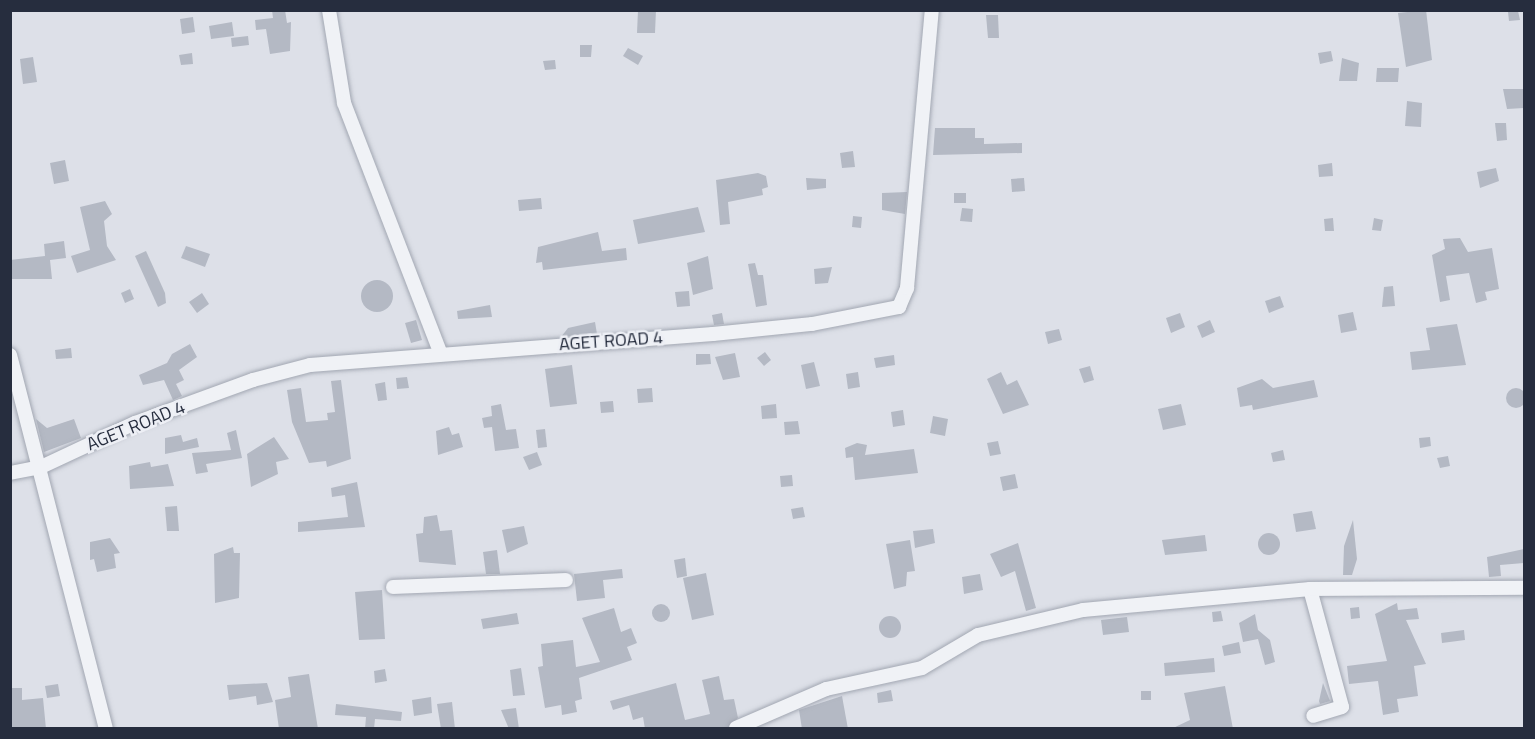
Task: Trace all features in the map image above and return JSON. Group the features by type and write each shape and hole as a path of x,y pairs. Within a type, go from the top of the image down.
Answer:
{"street":[{"path":"328,10 347,112 441,354"},
{"name":"AGET ROAD 4","path":"10,473 41,467 135,423 278,372 441,354 735,332 899,307 907,288 932,10"},
{"path":"10,355 41,467 106,729"},
{"path":"393,587 566,580"},
{"path":"736,729 826,688 922,668 1000,628 1134,601 1310,589 1524,588"},
{"path":"1310,589 1342,707 1313,716"}],"building":[{"path":"272,10 285,10 287,23 291,22 290,51 270,54 266,29 256,30 255,20 273,18"},
{"path":"638,10 656,10 655,33 637,33"},
{"path":"1426,10 1432,60 1406,67 1398,13"},
{"path":"1518,11 1520,20 1509,21 1508,12"},
{"path":"986,15 998,15 999,38 988,38"},
{"path":"193,17 195,32 182,34 180,19"},
{"path":"232,22 234,36 211,39 209,26"},
{"path":"248,36 249,45 232,47 231,38"},
{"path":"580,45 592,45 591,57 580,57"},
{"path":"628,48 643,56 638,65 623,56"},
{"path":"1331,51 1333,61 1320,64 1318,53"},
{"path":"192,53 193,64 181,65 179,55"},
{"path":"33,57 37,82 23,84 20,59"},
{"path":"1342,58 1359,63 1357,81 1339,81"},
{"path":"555,60 556,69 545,70 543,61"},
{"path":"1377,68 1399,68 1398,82 1376,82"},
{"path":"1503,89 1524,89 1524,108 1507,109"},
{"path":"1407,101 1422,103 1421,127 1405,126"},
{"path":"1495,123 1506,123 1507,140 1497,141"},
{"path":"935,128 975,128 975,138 984,138 984,144 1022,143 1022,153 933,155"},
{"path":"853,151 855,167 842,168 840,153"},
{"path":"65,160 69,181 54,184 50,163"},
{"path":"1332,163 1333,176 1319,177 1318,165"},
{"path":"1496,168 1499,181 1480,188 1477,172"},
{"path":"758,173 766,176 768,187 762,189 763,195 728,202 730,224 720,225 716,180"},
{"path":"806,178 826,179 826,188 807,190"},
{"path":"1024,178 1025,191 1012,192 1011,179"},
{"path":"907,192 905,214 882,210 882,193"},
{"path":"954,193 966,193 966,203 954,203"},
{"path":"541,198 542,209 519,211 518,200"},
{"path":"105,201 112,214 104,221 107,246 116,260 77,273 71,256 90,250 80,207"},
{"path":"698,207 705,232 638,244 633,220"},
{"path":"962,208 973,209 972,222 960,221"},
{"path":"853,216 862,217 861,228 852,227"},
{"path":"1333,218 1334,231 1325,231 1324,219"},
{"path":"1374,218 1383,220 1381,231 1372,230"},
{"path":"598,232 602,251 626,248 627,260 543,270 542,262 536,263 538,247"},
{"path":"1460,238 1468,252 1492,248 1499,289 1485,292 1487,300 1476,303 1469,273 1446,276 1450,300 1440,302 1432,255 1445,249 1443,239"},
{"path":"64,241 66,258 50,260 52,279 10,279 10,260 45,256 44,244"},
{"path":"186,246 210,254 205,267 181,258"},
{"path":"146,251 165,293 166,303 158,307 135,256"},
{"path":"708,256 713,289 693,295 687,263"},
{"path":"755,263 758,275 763,275 767,305 756,307 748,264"},
{"path":"832,267 828,283 815,284 814,269"},
{"path":"377,280 389,284 393,296 389,308 377,312 365,308 361,296 365,284"},
{"path":"1393,286 1395,306 1382,307 1384,287"},
{"path":"130,289 134,299 125,303 121,293"},
{"path":"689,291 690,306 677,307 675,292"},
{"path":"202,293 209,304 197,313 189,302"},
{"path":"1280,296 1284,307 1269,313 1265,301"},
{"path":"490,305 492,317 458,319 457,311"},
{"path":"1353,312 1357,330 1341,333 1338,315"},
{"path":"722,313 724,324 714,325 712,315"},
{"path":"1180,313 1185,327 1171,333 1166,318"},
{"path":"416,320 422,340 411,343 405,323"},
{"path":"1210,320 1215,332 1202,338 1197,326"},
{"path":"595,322 597,334 561,337 568,328"},
{"path":"1457,324 1466,365 1412,370 1410,352 1430,350 1426,328"},
{"path":"1059,329 1062,340 1048,344 1045,332"},
{"path":"190,344 197,357 179,370 184,380 176,384 182,396 173,400 164,380 143,385 139,375 167,363 172,354"},
{"path":"71,348 72,358 56,359 55,350"},
{"path":"765,352 771,360 764,366 757,358"},
{"path":"735,353 740,377 723,380 715,357"},
{"path":"696,354 710,354 711,364 696,365"},
{"path":"894,355 895,365 876,368 874,358"},
{"path":"814,362 820,386 806,389 801,365"},
{"path":"572,365 577,404 550,407 545,369"},
{"path":"1090,366 1094,380 1084,383 1079,369"},
{"path":"858,372 860,387 848,389 846,374"},
{"path":"1001,372 1007,385 1017,380 1029,405 1003,414 987,379"},
{"path":"407,377 409,388 397,389 396,378"},
{"path":"1262,379 1273,388 1314,380 1318,397 1253,410 1252,405 1240,407 1237,388"},
{"path":"341,380 351,459 327,467 326,461 309,463 292,422 287,390 301,388 306,422 328,420 327,413 335,412 331,381"},
{"path":"385,382 387,400 378,401 375,384"},
{"path":"652,388 653,402 638,403 637,389"},
{"path":"1516,388 1523,391 1526,398 1523,405 1516,408 1509,405 1506,398 1509,391"},
{"path":"613,401 614,412 601,413 600,402"},
{"path":"501,404 506,430 516,429 519,448 495,451 492,427 484,428 482,418 492,416 491,406"},
{"path":"776,404 777,418 762,419 761,406"},
{"path":"1181,404 1186,425 1163,430 1158,409"},
{"path":"903,410 905,425 893,427 891,412"},
{"path":"933,416 948,419 945,436 930,433"},
{"path":"36,419 47,428 74,419 81,438 44,452"},
{"path":"798,421 800,434 785,435 784,422"},
{"path":"449,427 452,435 459,433 463,447 438,455 436,431"},
{"path":"545,429 547,447 538,448 536,430"},
{"path":"236,430 242,458 206,464 208,472 196,474 192,453 231,450 227,433"},
{"path":"181,435 183,442 197,438 199,447 165,454 165,438"},
{"path":"274,437 289,459 276,462 278,474 251,487 247,454"},
{"path":"1430,437 1431,446 1420,448 1419,438"},
{"path":"998,441 1001,454 990,456 987,443"},
{"path":"857,443 867,445 865,455 914,449 918,473 855,480 853,457 846,458 845,448"},
{"path":"1283,450 1285,460 1273,462 1271,453"},
{"path":"537,452 542,465 529,470 523,457"},
{"path":"1448,456 1450,466 1440,468 1437,458"},
{"path":"150,462 151,467 168,464 174,486 130,489 129,466"},
{"path":"1015,474 1018,488 1003,491 1000,477"},
{"path":"792,475 793,486 781,487 780,476"},
{"path":"357,482 365,527 298,532 298,522 348,517 345,495 332,497 331,488"},
{"path":"177,506 179,531 167,531 165,507"},
{"path":"803,507 805,517 793,519 791,509"},
{"path":"1312,511 1316,529 1296,532 1293,514"},
{"path":"437,515 440,531 452,530 456,565 419,562 416,534 423,533 424,517"},
{"path":"1353,520 1357,559 1352,575 1343,575 1344,546"},
{"path":"524,526 528,544 507,553 502,530"},
{"path":"933,529 935,543 915,548 913,531"},
{"path":"1265,533 1273,533 1280,540 1280,548 1273,555 1265,555 1258,548 1258,540"},
{"path":"1205,535 1207,551 1165,555 1162,540"},
{"path":"110,538 120,553 114,554 116,568 97,572 94,559 90,560 90,542"},
{"path":"910,540 915,571 907,572 906,586 894,589 886,544"},
{"path":"1018,543 1036,608 1026,611 1015,571 1001,577 990,554"},
{"path":"233,547 234,553 240,553 239,598 215,603 214,554"},
{"path":"1524,549 1524,563 1500,565 1501,576 1489,577 1487,557"},
{"path":"497,550 500,574 486,574 483,552"},
{"path":"685,558 687,576 677,578 674,560"},
{"path":"622,569 623,578 603,580 605,598 577,601 574,574"},
{"path":"706,573 714,615 692,620 683,578"},
{"path":"980,574 983,590 964,594 962,577"},
{"path":"382,590 385,639 359,640 355,592"},
{"path":"1397,603 1398,610 1417,608 1419,619 1406,620 1426,664 1414,666 1418,696 1397,699 1399,712 1383,715 1378,681 1349,684 1347,666 1387,661 1375,614"},
{"path":"657,604 665,604 670,609 668,620 657,622 652,617 652,609"},
{"path":"1359,607 1360,618 1351,619 1350,608"},
{"path":"614,608 621,632 631,628 637,643 627,647 632,660 579,678 582,699 575,701 577,712 562,715 561,705 545,708 538,667 543,666 541,644 573,640 576,667 600,662 582,618"},
{"path":"1221,611 1223,621 1213,622 1212,612"},
{"path":"517,613 519,624 483,629 481,619"},
{"path":"1255,614 1258,630 1270,640 1275,662 1265,665 1258,639 1243,642 1239,623"},
{"path":"890,616 898,619 901,627 898,635 890,638 882,635 879,627 882,619"},
{"path":"1127,617 1129,632 1103,635 1101,620"},
{"path":"1464,630 1465,640 1442,643 1441,633"},
{"path":"1239,642 1241,653 1224,656 1222,646"},
{"path":"1214,658 1215,672 1165,676 1164,663"},
{"path":"521,668 525,695 513,696 510,670"},
{"path":"385,669 387,681 375,683 374,671"},
{"path":"309,674 318,729 279,729 275,700 291,697 288,677"},
{"path":"719,676 724,700 734,699 738,718 727,729 645,729 643,717 633,720 629,705 613,710 610,701 676,683 685,720 710,714 702,680"},
{"path":"267,683 273,702 257,705 256,696 229,700 227,685"},
{"path":"1323,683 1330,701 1320,704 1319,701"},
{"path":"58,684 60,696 47,698 45,686"},
{"path":"1225,686 1233,729 1171,729 1190,720 1184,693"},
{"path":"12,688 22,688 22,700 43,698 46,729 10,729"},
{"path":"891,690 893,701 878,703 877,693"},
{"path":"1141,691 1151,691 1151,700 1141,700"},
{"path":"842,696 848,729 802,729 799,710"},
{"path":"431,697 432,713 414,716 412,700"},
{"path":"452,702 455,729 441,729 437,704"},
{"path":"336,704 402,712 401,721 375,719 374,729 365,729 366,717 335,715"},
{"path":"516,708 519,729 509,729 501,710"}]}
